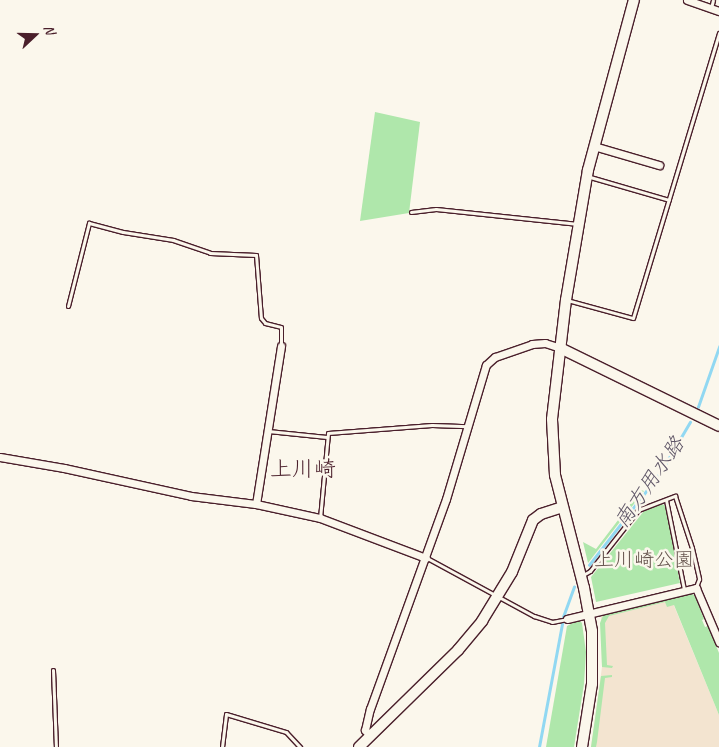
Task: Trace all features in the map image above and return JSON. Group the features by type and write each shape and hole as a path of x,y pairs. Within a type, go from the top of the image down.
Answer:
{"street":[{"path":"582,747 593,670 590,613 553,466 551,433 566,300 587,177 634,0"},
{"path":"687,0 719,11"},
{"path":"594,146 659,165"},
{"path":"370,736 365,730 370,709 426,558 469,426 484,368 491,359 535,343 550,343 719,426"},
{"path":"256,504 281,346"},
{"path":"0,457 64,468 190,496 256,504 320,518 426,558"},
{"path":"359,747 458,650 498,598 534,520 541,514 562,507"},
{"path":"567,619 684,589 696,588 719,642"}],"lane":[{"path":"711,8 713,0"},
{"path":"566,300 633,318 719,33"},
{"path":"587,177 669,200"},
{"path":"411,212 436,209 578,224"},
{"path":"68,306 89,223 173,240 210,254 256,255 261,318 265,323 281,327 281,346"},
{"path":"320,518 326,437 328,433 349,433 432,425 469,426"},
{"path":"268,431 326,437"},
{"path":"581,576 590,570 638,510 675,496 690,538 699,579 696,588"},
{"path":"666,500 684,589"},
{"path":"426,558 542,620 552,622 567,619"},
{"path":"53,670 56,747"},
{"path":"222,747 226,714 286,732 300,747"}],"shaded area":[{"path":"670,596 719,715 719,747 591,747 602,667 601,616"}],"green space":[{"path":"375,112 420,122 409,213 360,221"},
{"path":"641,490 644,491 588,563 583,542 596,549"},
{"name":"上川崎公園","path":"662,504 666,506 680,583 596,602 591,577 644,511"},
{"path":"691,593 695,596 704,619 702,620 705,627 708,626 719,653 719,715 674,605 667,607 665,602 609,616 605,623 607,665 613,666 612,668 602,667 600,623 604,613"},
{"path":"579,620 582,623 586,652 584,684 574,747 546,747 567,626"},
{"path":"612,675 612,677 605,678 596,747 591,747 601,676"}],"waterway":[{"name":"南方用水路","path":"698,407 719,347"},
{"name":"南方用水路","path":"589,565 660,473 690,422"},
{"name":"南方用水路","path":"563,617 574,587"},
{"name":"南方用水路","path":"539,747 562,624"}],"district":[{"name":"上川崎","path":"303,470"}]}
